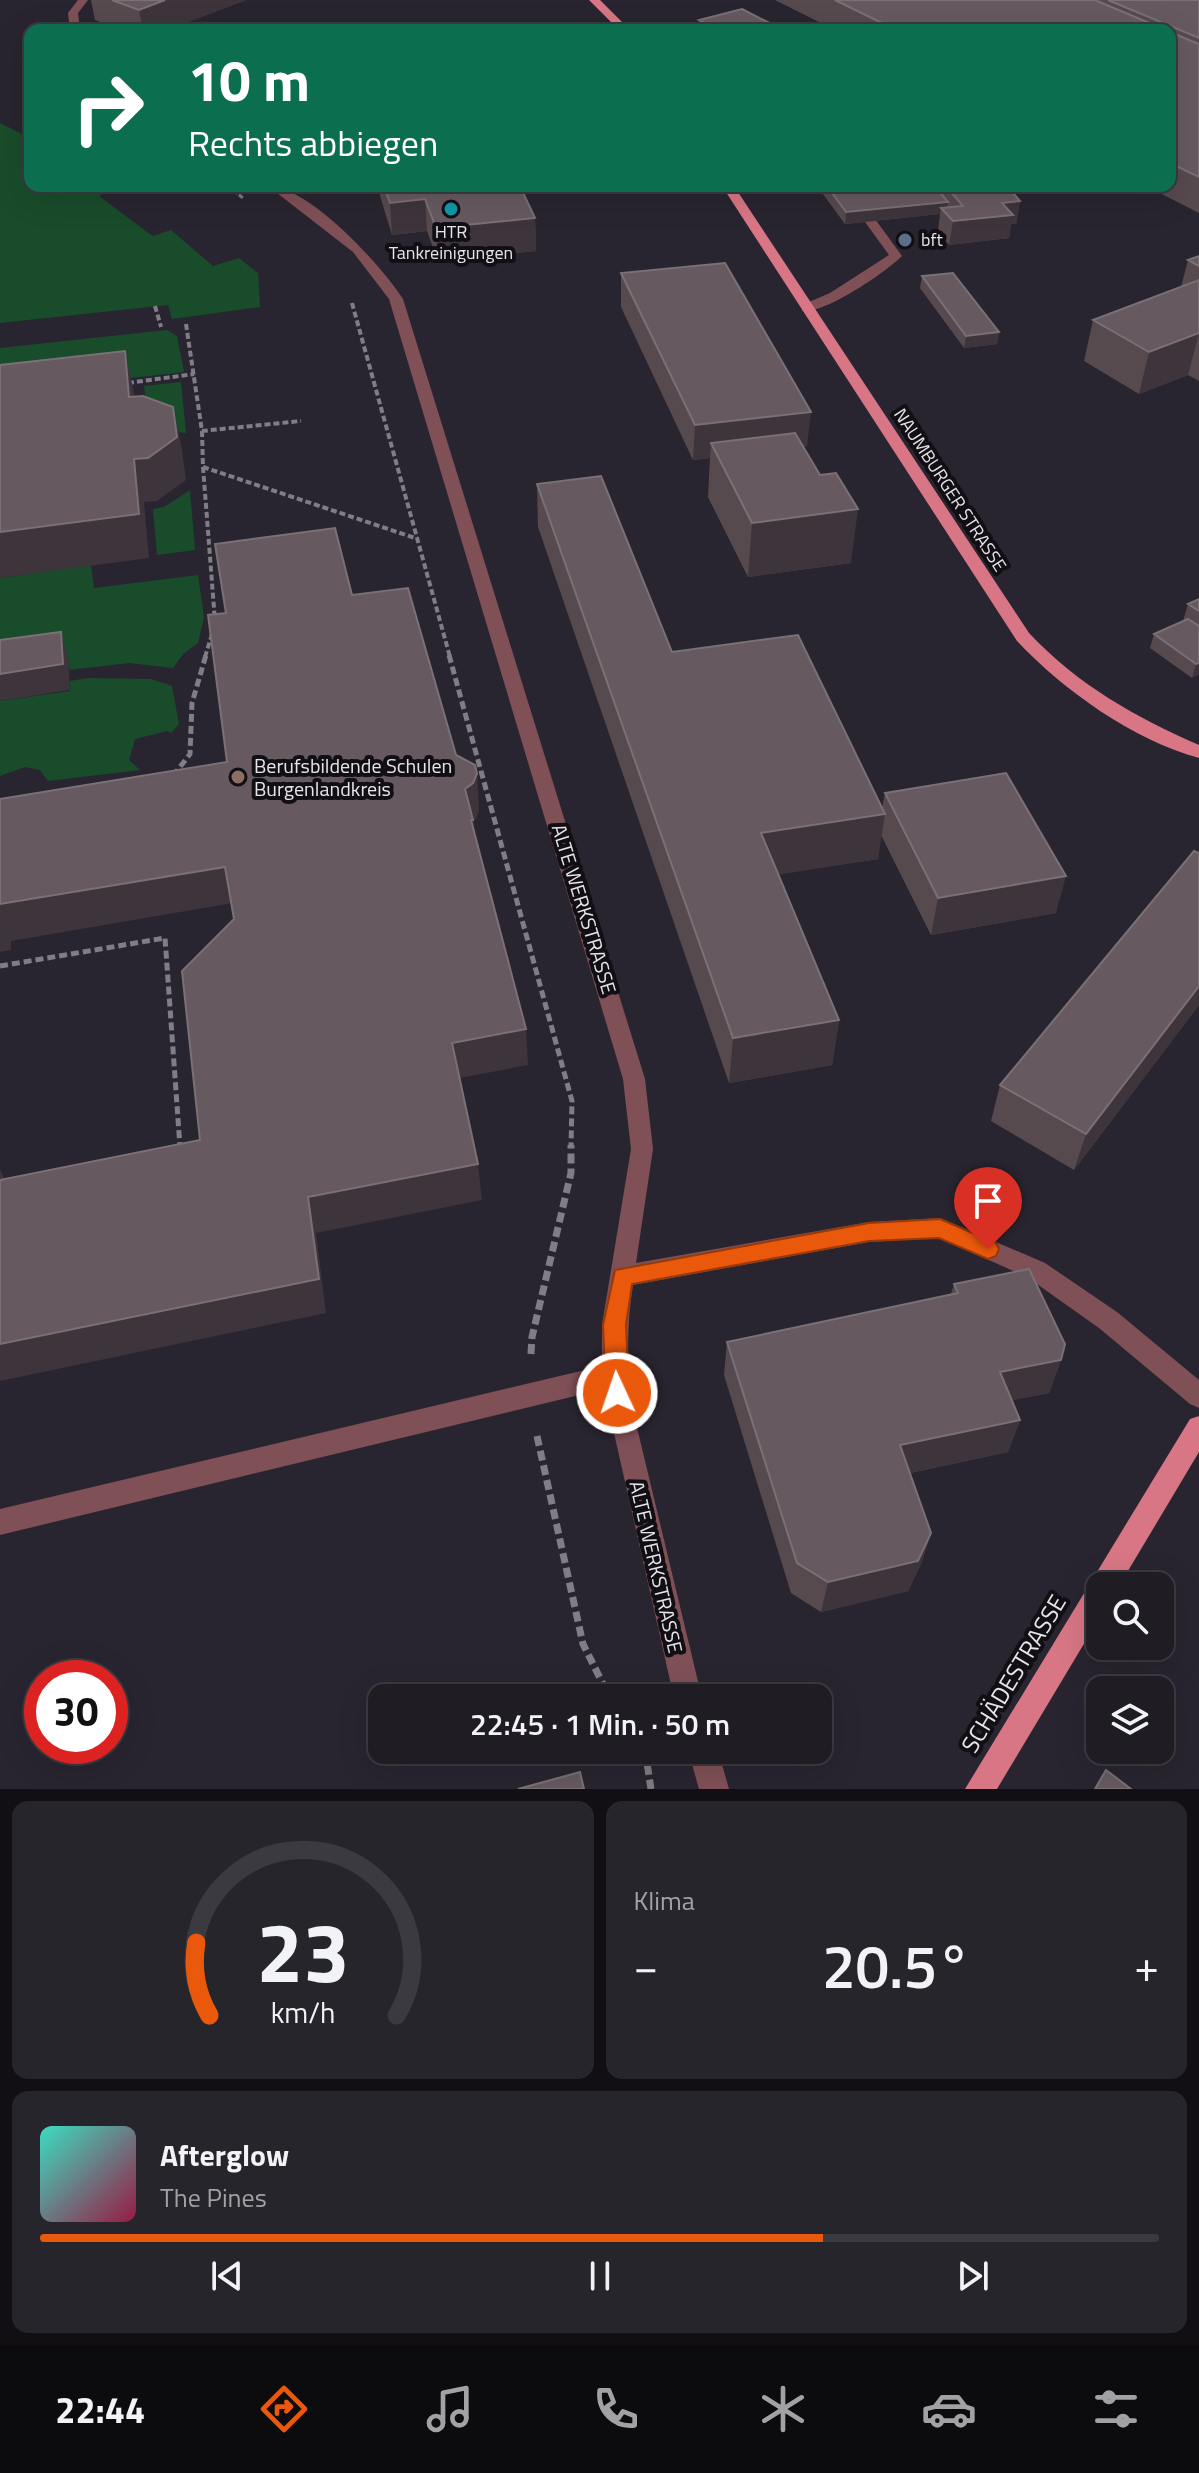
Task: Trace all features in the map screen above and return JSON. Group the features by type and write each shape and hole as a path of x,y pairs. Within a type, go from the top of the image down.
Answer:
{"main road":[{"path":"594,0 619,24"},
{"name":"NAUMBURGER STRASSE","path":"732,192 1023,637 1043,660 1080,692 1199,752"},
{"name":"SCHÄDESTRASSE","path":"1112,1572 1199,1428"},
{"name":"SCHÄDESTRASSE","path":"980,1789 1086,1614"}],"street":[{"path":"74,24 73,13 83,0"},
{"name":"ALTE WERKSTRASSE","path":"282,192 366,256 384,276 396,299 587,915 634,1079 642,1149 614,1325 615,1375 620,1411 685,1684"},
{"path":"807,308 835,296 896,256 849,192"},
{"path":"623,1276 869,1232 940,1228 1036,1270 1108,1320 1199,1396"},
{"path":"0,1522 615,1375"},
{"path":"707,1764 714,1789"}],"path":[{"path":"236,192 252,205"},
{"path":"350,296 572,1101 571,1173 532,1337 532,1394 541,1462 583,1644 603,1684"},
{"path":"155,306 161,327"},
{"path":"170,780 190,754 192,703 215,625 202,431 186,324"},
{"path":"119,384 194,374"},
{"path":"202,431 301,421"},
{"path":"203,467 418,539"},
{"path":"0,966 165,938 181,1156"},
{"path":"647,1764 651,1789"}],"green space":[{"path":"0,123 24,135 24,192 107,192 99,196 153,236 171,230 213,266 239,258 258,273 260,307 172,319 168,305 0,323"},
{"path":"167,330 177,336 184,372 0,393 0,348"},
{"path":"181,382 186,433 150,429 144,386"},
{"path":"190,490 195,550 157,555 153,509 164,507"},
{"path":"91,565 94,588 198,575 204,618 198,643 183,654 173,668 129,663 69,670 68,658 0,668 0,578"},
{"path":"88,678 151,679 172,686 179,724 171,733 167,731 135,739 129,760 140,770 48,781 40,770 25,767 0,776 0,701 70,691 70,681"}],"building":[{"path":"112,0 165,0 139,10"},
{"path":"835,0 1095,0 1152,24 884,24"},
{"path":"1108,0 1199,0 1199,38 1176,28 1176,24 1165,24"},
{"path":"742,9 771,24 707,24 699,20"},
{"path":"1176,34 1199,44 1199,177 1176,166"},
{"path":"386,192 523,192 535,218 436,228 425,199 390,203"},
{"path":"831,192 940,192 948,202 846,212"},
{"path":"951,192 1012,192 1020,201 1002,203 1013,215 953,221 941,208 963,206"},
{"path":"1199,256 1199,266 1188,260"},
{"path":"725,263 811,412 695,425 621,273"},
{"path":"953,273 999,332 966,336 922,276"},
{"path":"1199,280 1199,333 1149,352 1093,320"},
{"path":"125,351 129,397 143,396 173,407 177,437 148,458 134,459 139,514 0,532 0,365"},
{"path":"795,433 820,475 836,473 858,509 752,523 711,443"},
{"path":"601,476 672,652 798,635 885,814 761,833 839,1020 733,1038 537,484"},
{"path":"335,528 352,595 408,588 456,755 475,765 477,774 473,783 465,789 526,1029 452,1043 478,1164 308,1197 319,1279 0,1344 0,1180 200,1140 182,971 234,919 225,867 0,904 0,799 227,762 208,615 226,613 215,544"},
{"path":"1199,599 1199,611 1188,604"},
{"path":"1188,619 1199,626 1199,663 1196,664 1154,634"},
{"path":"61,632 63,664 0,674 0,640"},
{"path":"1006,773 1066,876 938,898 885,793"},
{"path":"1194,851 1199,853 1199,986 1086,1134 1000,1085"},
{"path":"1029,1269 1065,1344 1061,1360 1000,1372 1020,1420 900,1445 931,1533 918,1561 828,1582 797,1563 727,1342 958,1293 954,1284"},
{"path":"1106,1770 1131,1789 1095,1789"},
{"path":"580,1772 584,1789 518,1789"}],"place":[{"name":"HTR Tankreinigungen","path":"451,209"},
{"name":"bft","path":"905,240"},
{"name":"Berufsbildende Schulen Burgenlandkreis","path":"238,777"}],"route":[{"path":"617,1393 614,1325 623,1276 869,1232 940,1228 988,1249"}]}
